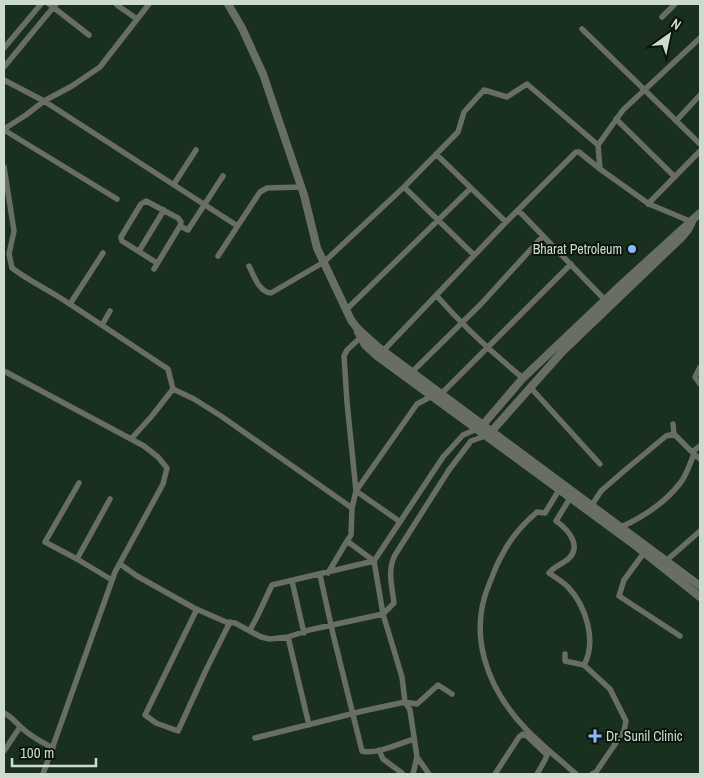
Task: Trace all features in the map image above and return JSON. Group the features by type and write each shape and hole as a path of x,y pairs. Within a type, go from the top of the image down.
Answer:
{"street":[{"path":"4,48 41,4"},
{"path":"117,199 4,130 44,101 72,86 100,67 149,4"},
{"path":"228,4 242,28 263,74 301,187 317,248 365,345 432,396 489,433 592,505 621,527 700,597"},
{"path":"662,16 674,4"},
{"path":"4,67 53,5 89,35"},
{"path":"118,5 137,19"},
{"path":"582,29 700,144"},
{"path":"600,169 598,145 616,119 623,110 700,38"},
{"path":"4,80 44,101 236,226"},
{"path":"249,266 261,288 265,292 271,293 324,262 404,187 458,132 464,112 484,90 507,97 527,84 598,145"},
{"path":"676,121 700,95"},
{"path":"616,119 675,177"},
{"path":"174,184 196,150"},
{"path":"648,204 700,151"},
{"path":"383,351 506,222 576,152 579,152 648,204 700,226"},
{"path":"436,154 506,222"},
{"path":"4,167 14,231 9,254 12,268 29,281 70,304 168,368 173,389"},
{"path":"180,226 188,230 223,176"},
{"path":"218,256 260,192 267,188 301,187"},
{"path":"404,187 474,255"},
{"path":"347,309 471,188"},
{"path":"154,269 158,263 180,226 180,220 149,201 144,201 121,237 122,241 158,263"},
{"path":"139,251 164,210"},
{"path":"518,210 608,302"},
{"path":"120,564 131,573 197,609 235,623 261,637 270,639 288,637 331,625 383,614 394,603 390,575 392,561 449,470 465,448 471,441 489,433 608,302 683,227 692,222 700,213"},
{"path":"412,372 461,324 543,236"},
{"path":"70,304 103,253"},
{"path":"441,394 570,264"},
{"path":"436,295 461,324 523,378"},
{"path":"413,774 417,757 410,710 405,702 402,677 383,614 374,561 399,521 444,457 463,435 480,427 523,378 608,302"},
{"path":"102,325 110,311"},
{"path":"362,337 441,394 480,427"},
{"path":"328,573 351,535 352,508 356,491 343,363 346,350 362,337"},
{"path":"700,367 696,372 695,378 700,384"},
{"path":"4,371 144,446 158,457 167,468 163,484 112,580 44,774"},
{"path":"530,387 600,464"},
{"path":"131,439 173,389"},
{"path":"173,389 194,399 221,416 352,508"},
{"path":"356,491 417,404 432,396"},
{"path":"673,424 674,434 700,459"},
{"path":"489,433 570,498 646,550 667,560 700,586"},
{"path":"592,505 601,491 624,471 666,436 674,434"},
{"path":"621,527 642,517 675,489 684,476 693,453 700,446"},
{"path":"79,483 45,542 112,580"},
{"path":"559,490 546,513 537,512 527,521 501,555 483,600 480,630 482,654 498,691 509,709 525,728 576,774"},
{"path":"356,491 399,521"},
{"path":"570,498 556,520 568,529 573,538 573,551 566,561 554,566 548,573 567,586 578,600 590,637 584,665"},
{"path":"77,560 110,499"},
{"path":"667,560 700,530"},
{"path":"348,541 374,561"},
{"path":"646,550 624,580 619,596 680,636"},
{"path":"250,630 258,618 272,585 292,582 374,561"},
{"path":"320,575 362,751 378,750 414,739"},
{"path":"292,582 304,633"},
{"path":"197,609 145,715 166,727 178,731 230,622"},
{"path":"288,637 309,725"},
{"path":"565,654 565,661 584,665 610,689 626,721 624,731 596,772 592,774"},
{"path":"255,738 405,702 419,704 438,685 452,694"},
{"path":"4,712 32,737 53,748"},
{"path":"4,751 20,727"},
{"path":"495,774 519,737 523,734 547,755 537,774"},
{"path":"378,750 383,760 403,774"},
{"path":"417,757 429,774"}],"place":[{"name":"Bharat Petroleum","path":"632,249"},
{"name":"Dr. Sunil Clinic","path":"595,736"}]}
